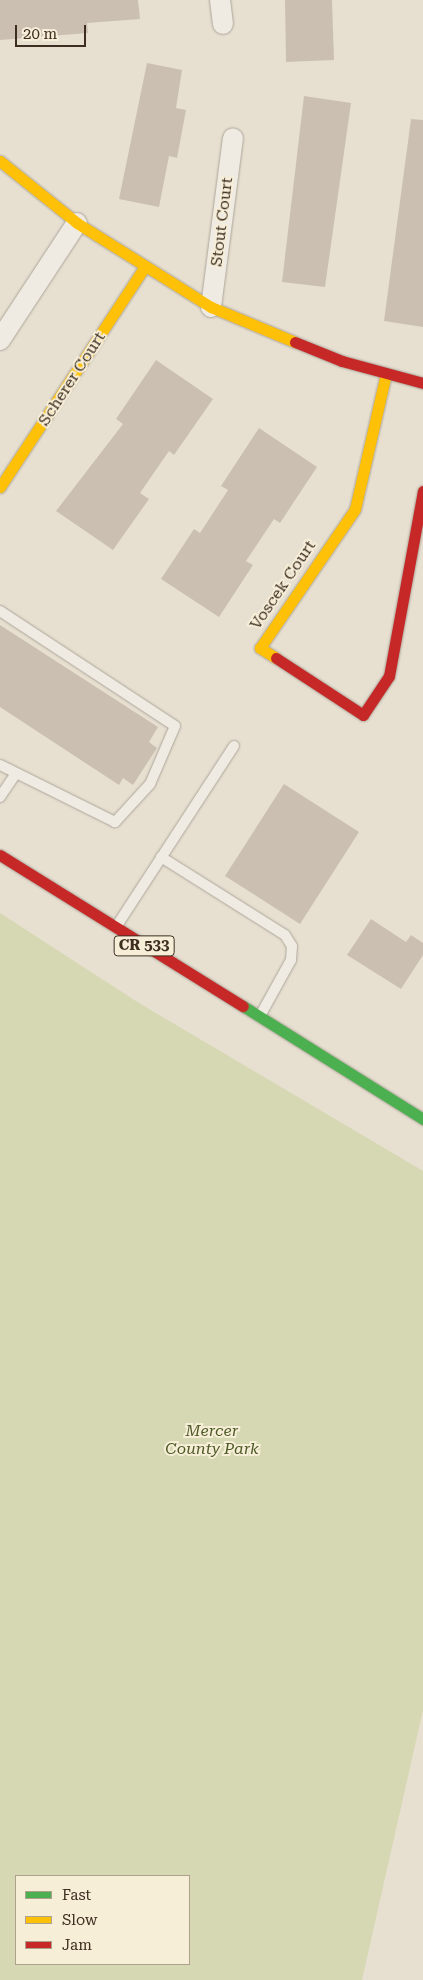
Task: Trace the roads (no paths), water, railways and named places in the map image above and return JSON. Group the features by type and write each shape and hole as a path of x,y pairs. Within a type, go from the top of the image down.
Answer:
{"street":[{"path":"220,0 223,24"},
{"name":"Stout Court","path":"211,306 233,138"},
{"path":"0,161 77,223 144,269 211,306 266,332 386,374 423,383"},
{"path":"0,340 77,223"},
{"name":"Scherer Court","path":"0,487 144,269"},
{"name":"Voscek Court","path":"386,374 355,509 260,648 363,715 389,676 423,492"},
{"name":"CR 533","path":"0,855 288,1038 423,1119"},
{"name":"CR 533","path":"288,1038 423,1108"}],"lane":[{"path":"0,611 175,726 150,784 115,822 15,775 0,765"},
{"path":"115,928 234,746"},
{"path":"0,797 15,775"},
{"path":"161,857 285,935 292,946 291,960 258,1019"}],"park label":[{"name":"Mercer County Park","path":"212,1440"}]}
